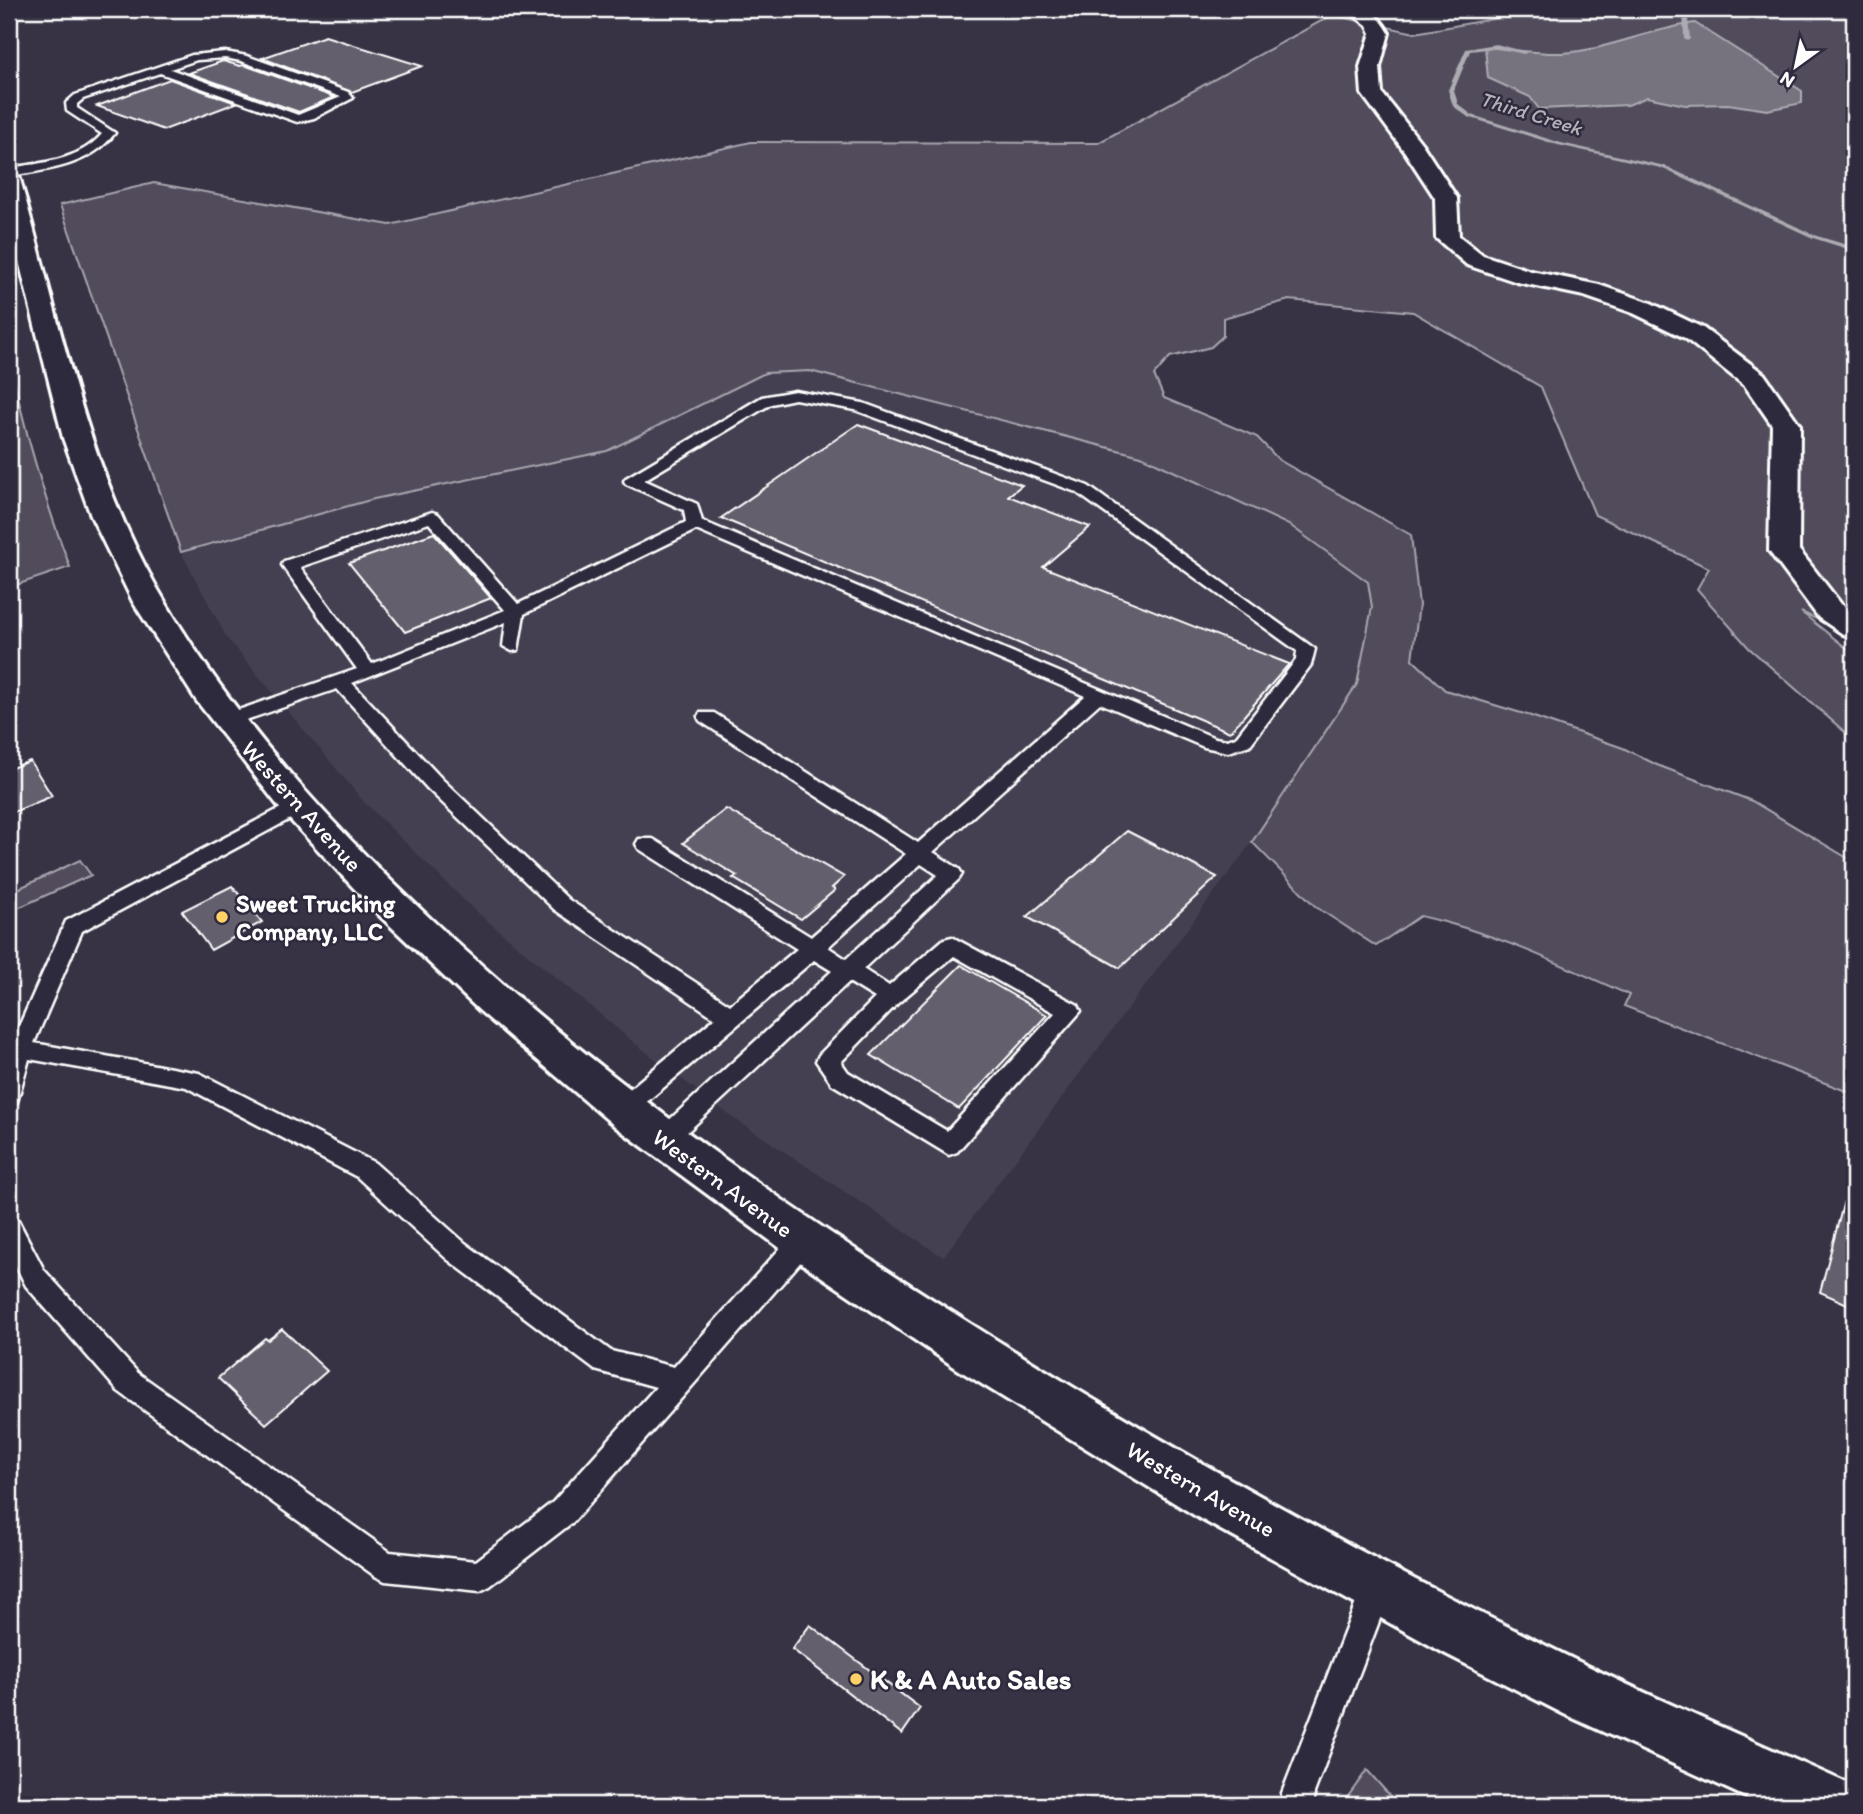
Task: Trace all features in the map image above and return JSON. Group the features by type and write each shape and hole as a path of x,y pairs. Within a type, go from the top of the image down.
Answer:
{"main road":[{"path":"1355,9 1374,22 1380,33 1370,67 1372,94 1415,149 1446,198 1448,238 1475,260 1526,277 1590,290 1642,308 1694,333 1755,380 1786,425 1784,551 1830,611 1854,627"},
{"name":"Western Avenue","path":"9,179 77,439 98,499 168,632 228,720 298,806 395,908 498,1004 622,1109 663,1140 803,1241 1009,1376 1189,1484 1377,1587 1552,1678 1828,1805"}],"lane":[{"path":"9,172 75,157 102,145 109,133 71,109 72,103 79,97 114,83 196,57 225,55 344,94 348,98 310,116 297,119 159,69"},
{"path":"795,395 858,406 1083,489 1306,649 1305,661 1243,741 1228,746 1211,743 695,524 691,508 632,481 767,400 779,396 795,395"},
{"path":"368,671 290,565 432,517 516,612 512,646"},
{"path":"228,720 368,671 516,612 579,584 695,524"},
{"path":"340,681 435,784 562,905 732,1018"},
{"path":"622,1109 732,1018 1096,696"},
{"path":"663,1140 952,874 769,754 707,717"},
{"path":"9,1095 20,1049 74,926 298,806"},
{"path":"646,844 848,968 890,997"},
{"path":"952,945 1070,1011 949,1145 840,1078 827,1061 890,997 952,945"},
{"path":"20,1049 191,1079 366,1170 456,1251 604,1361 679,1381"},
{"path":"9,1228 35,1278 128,1382 385,1566 480,1576 563,1512 803,1241"},
{"path":"1298,1805 1298,1794 1377,1587"}],"shaded area":[{"path":"1537,9 1854,9 1854,636 1801,612 1854,654 1854,740 1749,648 1697,589 1709,568 1595,515 1541,387 1413,312 1289,300 1223,318 1223,336 1211,347 1170,357 1154,375 1164,398 1257,437 1279,460 1411,535 1419,605 1412,659 1445,690 1623,748 1657,765 1752,801 1854,862 1854,1094 1624,1006 1629,995 1500,940 1420,916 1376,946 1316,907 1252,842 1357,684 1372,607 1368,582 1291,526 1141,456 810,371 765,373 607,451 374,499 181,552 60,205 154,183 390,225 751,142 1098,143 1332,15 1415,33"},
{"path":"1695,23 1802,91 1802,103 1767,110 1728,104 1685,105 1647,97 1628,105 1539,109 1530,97 1488,78 1485,47 1562,53 1612,44"},
{"path":"9,357 35,464 70,567 10,587 9,595"},
{"path":"810,371 1141,456 1291,526 1368,582 1372,607 1357,683 1252,842 943,1257 732,1117 637,1045 472,908 364,802 227,638 181,552 374,499 607,451 765,373"},
{"path":"80,860 91,875 9,912 9,893"},
{"path":"1367,1770 1398,1805 1344,1805"}],"building":[{"path":"325,36 422,66 352,92 262,58"},
{"path":"223,61 244,65 334,97 299,112 189,73"},
{"path":"170,79 236,103 164,130 97,106"},
{"path":"858,424 1022,485 1008,496 1090,527 1043,567 1289,664 1230,732 721,518"},
{"path":"434,533 491,598 405,632 349,563"},
{"path":"30,761 52,796 9,814 9,769"},
{"path":"726,809 844,877 832,888 835,890 801,919 733,878 737,876 683,843"},
{"path":"1127,831 1217,877 1120,968 1027,917"},
{"name":"Sweet Trucking Company, LLC","path":"232,886 262,922 211,950 182,911"},
{"path":"961,965 1047,1015 959,1109 871,1055"},
{"path":"1844,1201 1854,1202 1854,1307 1820,1292"},
{"path":"282,1329 327,1371 266,1424 218,1378 265,1338 268,1340"},
{"name":"K & A Auto Sales","path":"810,1625 920,1708 902,1734 792,1649"}],"waterway":[{"name":"Third Creek","path":"1685,9 1687,39"},
{"name":"Third Creek","path":"1524,52 1496,46 1468,50 1451,90 1455,105 1470,116 1560,144 1663,167 1815,237 1854,249"}],"place":[{"name":"Sweet Trucking Company, LLC","path":"222,917"},
{"name":"K & A Auto Sales","path":"856,1679"}]}
